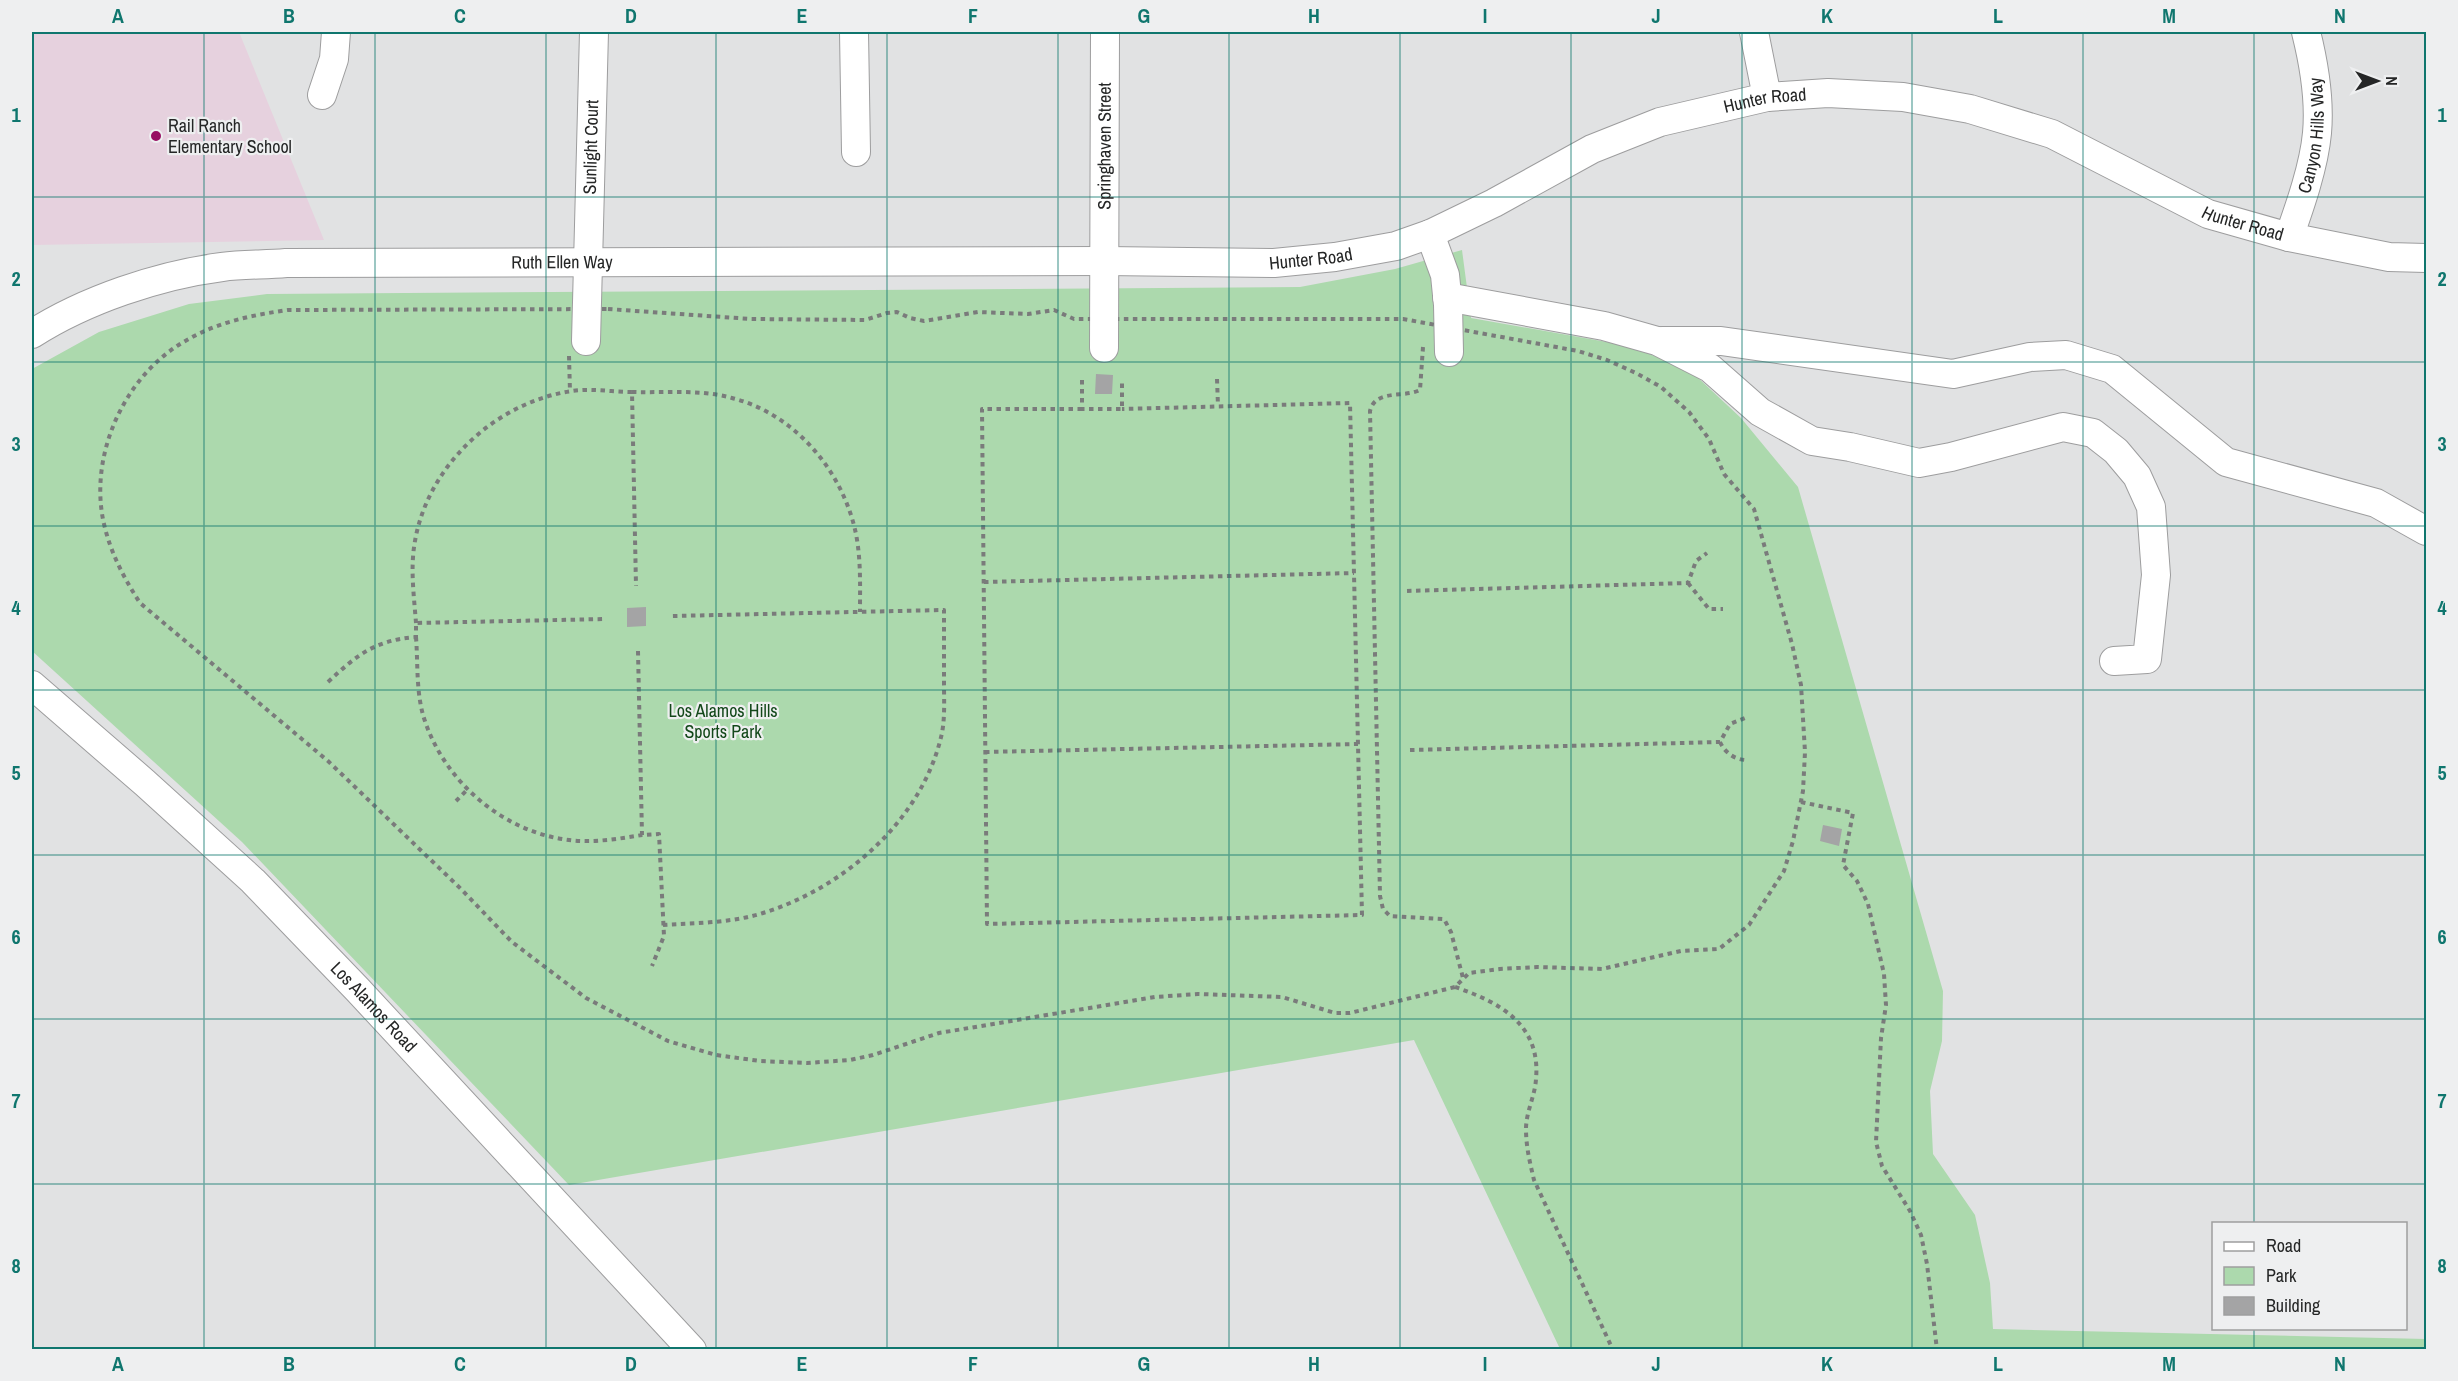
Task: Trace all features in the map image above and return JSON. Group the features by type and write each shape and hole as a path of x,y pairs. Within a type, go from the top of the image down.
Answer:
{"street":[{"path":"322,95 334,59 336,32"},
{"name":"Sunlight Court","path":"586,341 594,32"},
{"path":"854,32 856,152"},
{"name":"Springhaven Street","path":"1104,348 1105,32"},
{"path":"1754,32 1767,97"},
{"name":"Canyon Hills Way","path":"2289,237 2301,202 2317,133 2315,69 2306,32"},
{"name":"Hunter Road","path":"1105,261 1274,263 1387,247 1430,234 1494,203 1592,149 1660,122 1767,97 1828,93 1902,97 1970,109 2052,134 2208,214 2289,237 2390,256 2427,258"},
{"path":"1430,234 1445,275 1449,340"},
{"name":"Ruth Ellen Way","path":"32,334 94,303 159,279 222,267 286,263 1105,261"},
{"path":"1448,297 1604,326 1657,341 1710,368 1760,412 1812,441 1919,463 1951,457 2063,427 2093,432 2116,451 2137,476 2151,507 2155,540 2156,575 2147,659 2114,661"},
{"path":"1657,341 1721,341 1953,374 2030,357 2066,355 2112,369 2226,462 2376,503 2427,531"},
{"name":"Los Alamos Road","path":"32,685 254,881 357,988 665,1337 692,1350"}],"path":[{"path":"1455,987 1468,973 1500,969 1602,969 1681,951 1719,949 1749,925 1784,871 1793,841 1801,802 1805,752 1801,685 1792,644 1754,509 1724,474 1709,439 1689,412 1661,387 1607,360 1578,351 1449,340 1403,319 1074,319 1054,310 1028,315 978,312 924,321 897,312 866,320 751,319 588,309 288,310 251,315 213,327 186,340 158,359 135,385 118,413 105,452 101,491 104,522 112,552 124,579 141,603 328,761 453,881 512,942 586,998 668,1041 716,1055 760,1061 807,1063 850,1060 939,1034 1155,997 1198,994 1282,997 1335,1013 1350,1013 1455,987 1479,995 1511,1013 1525,1031 1535,1054 1536,1078 1526,1126 1528,1153 1534,1180 1613,1350"},
{"path":"569,368 570,392"},
{"path":"1122,379 1122,409"},
{"path":"1217,379 1218,406"},
{"path":"1422,379 1420,390 1381,397 1374,402 1370,411 1380,896 1383,909 1390,916 1444,919 1451,933 1463,978"},
{"path":"1082,380 1082,409"},
{"path":"652,966 664,936 659,834 599,841 569,840 550,836 515,823 485,804 456,777 440,754 428,730 418,691 413,565 415,541 428,499 437,481 458,454 493,422 522,407 570,392 709,394 730,397 754,405 795,430 831,474 856,533 861,570 860,612"},
{"path":"632,392 636,586"},
{"path":"1350,403 1362,915 987,924 982,409 1122,409 1350,403"},
{"path":"1688,583 1696,561 1707,553"},
{"path":"984,582 1354,573"},
{"path":"1407,591 1688,583"},
{"path":"1688,583 1709,609 1723,609"},
{"path":"663,925 729,921 761,914 816,891 842,876 873,849 919,791 927,776 942,733 944,610 672,616"},
{"path":"416,624 606,619"},
{"path":"328,682 361,653 396,638 416,637"},
{"path":"638,651 642,835"},
{"path":"1720,742 1730,724 1745,718"},
{"path":"1410,750 1720,742"},
{"path":"1720,742 1729,755 1739,760 1747,760"},
{"path":"986,752 1358,744"},
{"path":"456,801 468,789"},
{"path":"1801,802 1853,813 1843,866 1857,881 1868,904 1884,974 1886,1005 1881,1038 1876,1142 1882,1166 1910,1211 1921,1235 1927,1264 1936,1350"}],"shaded area":[{"name":"Rail Ranch Elementary School","path":"32,32 239,32 324,240 32,245"}],"green space":[{"name":"Los Alamos Hills Sports Park","path":"1462,250 1471,318 1635,347 1695,375 1741,418 1798,487 1943,991 1942,1041 1930,1091 1933,1154 1975,1215 1990,1283 1993,1329 2426,1339 2426,1349 1560,1349 1414,1040 569,1185 242,842 32,651 32,369 99,332 189,304 267,294 1300,287 1395,269"}],"building":[{"path":"1096,374 1113,375 1112,394 1095,394"},
{"path":"646,607 646,626 627,627 627,608"},
{"path":"1823,825 1842,829 1839,846 1820,841"}],"place":[{"name":"Rail Ranch Elementary School","path":"156,136"}]}
